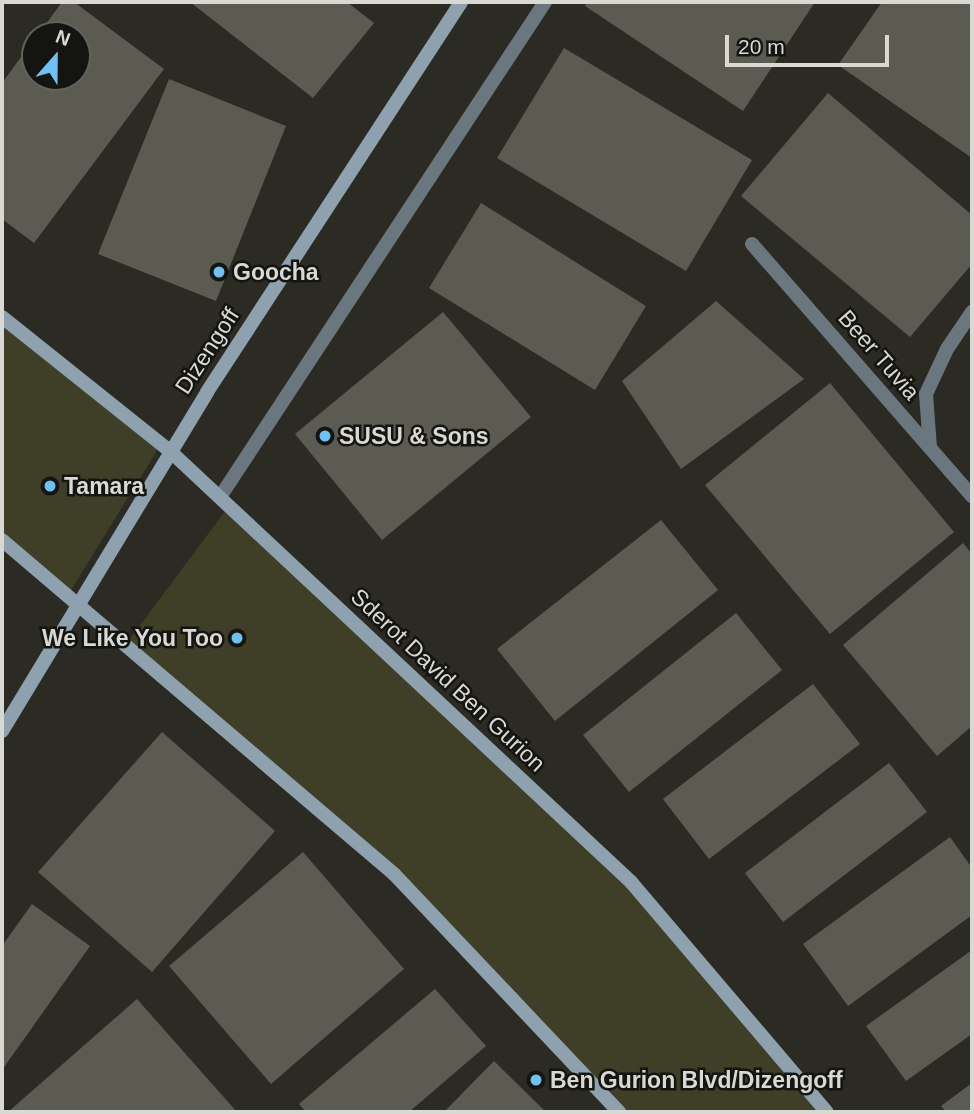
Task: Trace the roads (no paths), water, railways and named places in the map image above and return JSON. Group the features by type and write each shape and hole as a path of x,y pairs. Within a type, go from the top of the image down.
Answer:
{"street":[{"name":"Dizengoff","path":"2,731 170,452 461,2"},
{"path":"220,497 545,2"},
{"name":"Beer Tuvia","path":"752,243 972,496"},
{"path":"930,448 926,394 947,348 972,312"},
{"name":"Sderot David Ben Gurion","path":"2,317 170,452 631,882 827,1112"},
{"path":"2,540 394,874 620,1112"}],"place":[{"name":"Goocha","path":"219,272"},
{"name":"SUSU & Sons","path":"325,436"},
{"name":"Tamara","path":"50,486"},
{"name":"We Like You Too","path":"237,638"},
{"name":"Ben Gurion Blvd/Dizengoff","path":"536,1080"}]}
